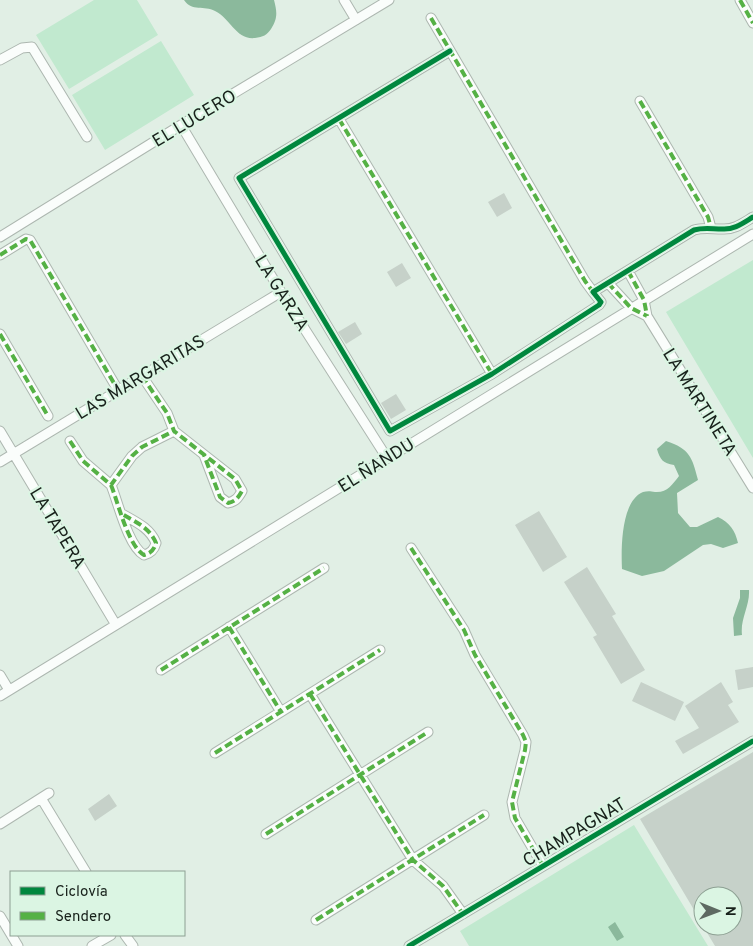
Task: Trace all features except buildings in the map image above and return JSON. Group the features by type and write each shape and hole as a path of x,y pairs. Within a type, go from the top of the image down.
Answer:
{"street":[{"path":"344,0 356,20"},
{"name":"EL LUCERO","path":"0,237 389,0"},
{"path":"740,0 753,23"},
{"path":"430,18 450,51 585,281 601,302 600,305 492,374 390,432 239,178 450,51"},
{"path":"0,60 22,48 32,48 87,137"},
{"path":"640,101 708,217 711,228"},
{"path":"339,119 492,374"},
{"name":"LA GARZA","path":"181,125 281,292 387,458"},
{"path":"593,292 694,230 711,228 730,229 739,226 753,217"},
{"name":"EL ÑANDU","path":"0,696 753,234"},
{"path":"0,255 26,240 30,240 118,390"},
{"path":"628,272 644,300 647,316"},
{"path":"608,283 631,308 647,316"},
{"name":"LAS MARGARITAS","path":"0,462 281,292"},
{"name":"LA MARTINETA","path":"647,316 753,488"},
{"path":"0,334 48,416"},
{"path":"142,376 167,413 174,431 204,455 238,483 242,491 239,498 228,503 220,497 204,455"},
{"name":"LA TAPERA","path":"0,431 116,625"},
{"path":"111,485 132,456 142,446 174,431"},
{"path":"70,441 83,461 111,485 122,514 133,543 139,552 144,555 149,553 154,549 156,543 153,536 148,530 122,514"},
{"path":"411,548 464,630 475,656 526,742 512,802 513,810 515,818 543,866"},
{"path":"161,670 324,568"},
{"path":"229,627 281,712"},
{"path":"215,753 380,650"},
{"path":"0,675 9,690"},
{"path":"310,694 412,860 444,886 463,914"},
{"path":"266,834 428,732"},
{"name":"CHAMPAGNAT","path":"409,946 753,741"},
{"path":"0,824 49,793"},
{"path":"41,798 85,871"},
{"path":"316,920 484,815"},
{"path":"0,916 10,933"},
{"path":"92,946 109,936"}],"shaded area":[{"path":"94,0 137,0 158,35 69,89 36,35"},
{"path":"184,0 274,0 276,18 271,29 266,34 258,38 248,38 238,32 215,11 191,6"},
{"path":"161,41 194,95 105,150 72,95"},
{"path":"753,260 753,458 666,312"},
{"path":"666,441 680,447 689,455 698,480 677,493 678,513 690,527 697,527 718,517 731,527 738,543 723,548 711,544 703,545 664,571 642,576 622,569 624,526 630,505 636,497 643,492 666,490 679,476 674,465 662,460 658,453 657,449"},
{"path":"740,590 749,590 749,596 742,623 742,635 734,636 733,618 740,598"},
{"path":"634,825 693,921 693,936 702,936 708,946 469,946 460,931"},
{"path":"615,922 624,937 617,941 608,927"}],"marked path":[{"path":"740,0 753,23"},
{"path":"431,18 593,292"},
{"path":"640,101 708,217 711,228"},
{"path":"339,119 492,374"},
{"path":"0,255 26,239 30,240 118,390"},
{"path":"628,271 644,300 647,316"},
{"path":"608,283 631,308 647,316"},
{"path":"0,334 48,416"},
{"path":"142,376 167,413 174,431 235,479 242,491 235,500 228,503 220,497 204,455"},
{"path":"70,441 83,461 111,485 132,456 142,447 174,431"},
{"path":"111,485 124,523 133,543 144,555 150,552 156,543 150,533 122,514"},
{"path":"411,548 464,630 475,655 526,742 512,802 515,818 543,866"},
{"path":"161,670 324,568"},
{"path":"229,627 281,712"},
{"path":"215,753 380,650"},
{"path":"310,694 413,860 443,886 463,914"},
{"path":"266,834 428,732"},
{"path":"316,920 484,815"}],"cycle path":[{"path":"450,51 239,178 390,431 492,374 599,305 601,302 593,292 694,230 731,228 753,217"},
{"path":"409,946 753,741"}]}
